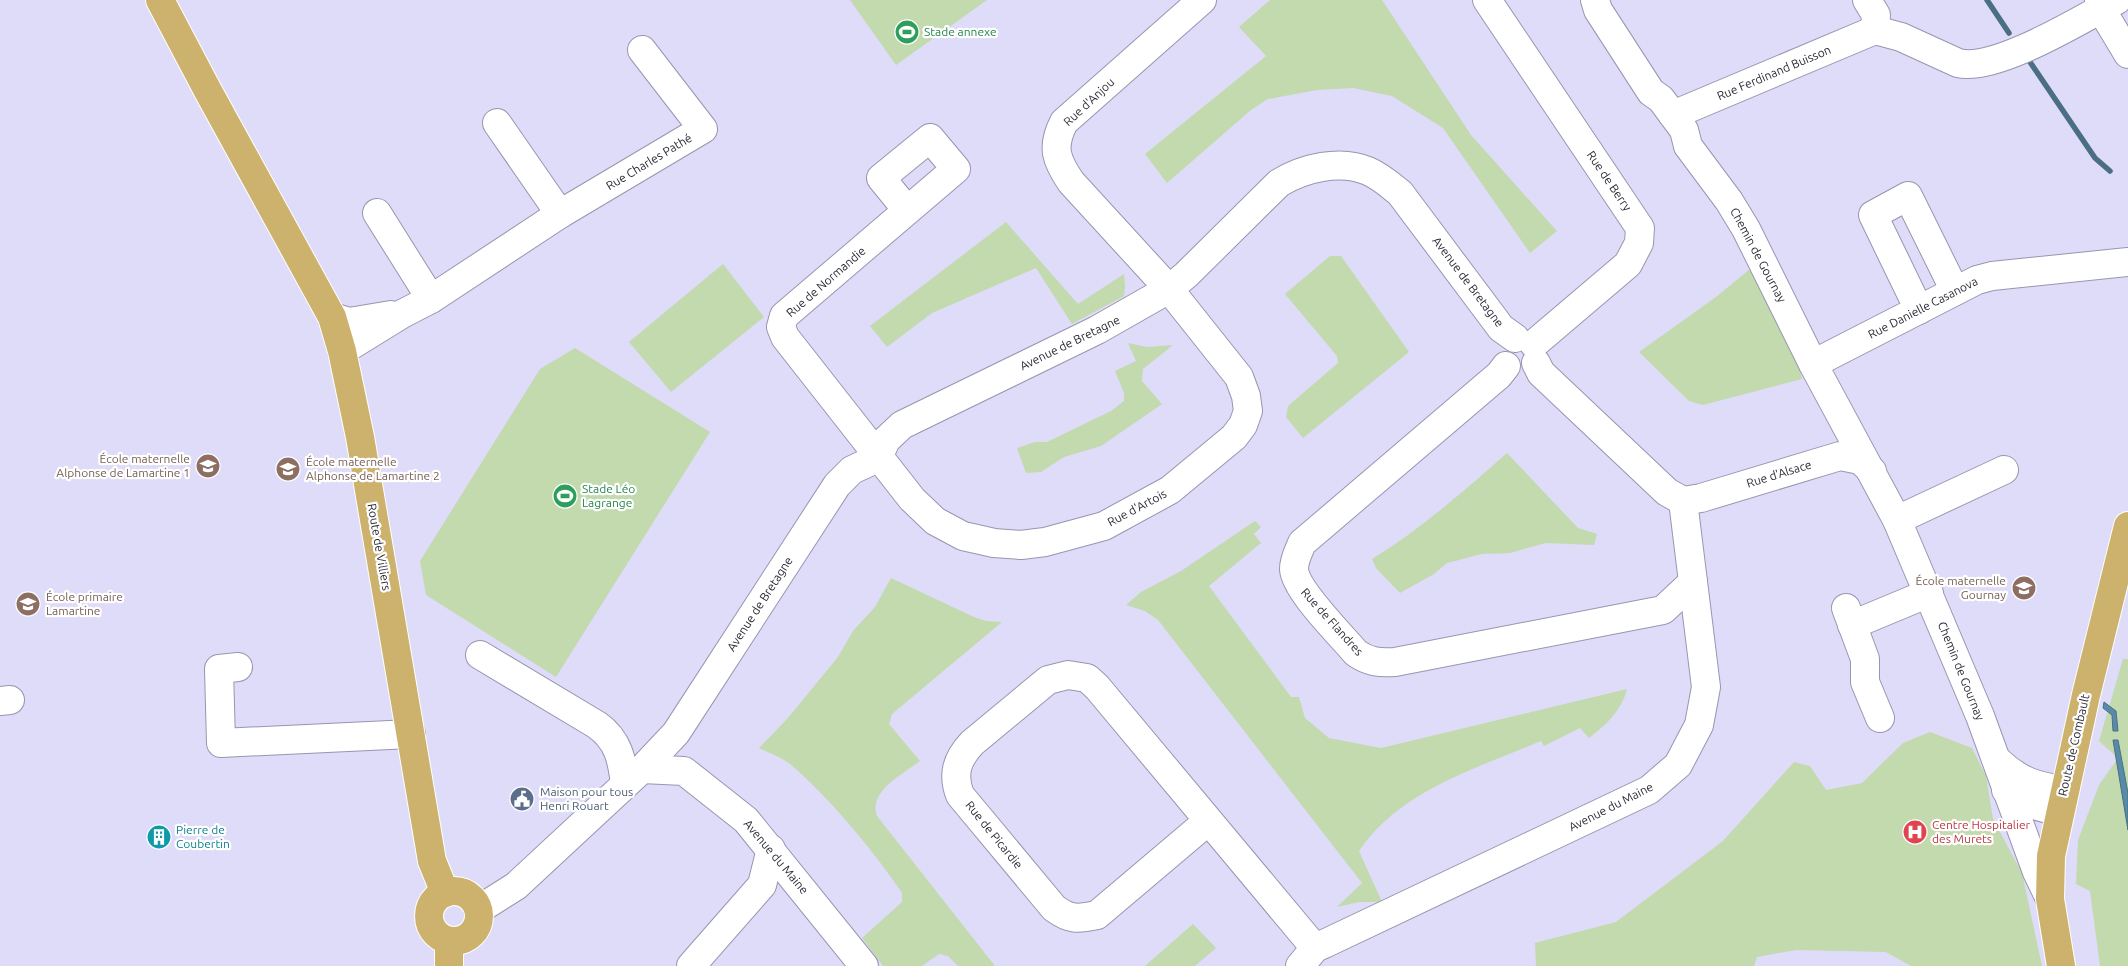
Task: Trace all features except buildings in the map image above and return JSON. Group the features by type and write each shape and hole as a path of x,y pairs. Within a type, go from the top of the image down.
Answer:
{"main road":[{"name":"Route de Villiers","path":"160,0 332,317 342,351 360,437 432,861 445,893"},
{"name":"Route de Combault","path":"2061,966 2050,898 2049,870 2061,802 2128,526"},
{"path":"461,892 469,896 478,910 478,923 471,934 449,954 428,919 432,903 445,893 461,892"}],"street":[{"name":"Rue d'Anjou","path":"1168,289 1071,182 1059,163 1056,139 1064,122 1202,0"},
{"name":"Rue de Berry","path":"1487,0 1640,228 1639,243 1628,264 1528,348 1532,368 1522,373 1510,370 1506,366"},
{"name":"Chemin de Gournay","path":"1595,0 1598,10 1651,92 1660,99 1684,130 1688,146 1729,201 1746,229 1843,420 1897,520 1998,761 2006,790 2037,872 2050,898"},
{"path":"1867,0 1876,16 1875,30 1901,37 1958,63 1968,64 1998,59 2059,33 2106,3 2128,54"},
{"name":"Rue Ferdinand Buisson","path":"1673,115 1875,30"},
{"name":"Rue Charles Pathé","path":"402,314 431,299 560,214 703,129 642,50"},
{"path":"497,123 560,214"},
{"name":"Avenue de Bretagne","path":"478,910 516,886 670,740 837,485 852,470 878,458 886,440 902,425 1097,330 1168,289 1207,256 1279,183 1295,173 1316,167 1366,170 1380,177 1400,193 1501,328 1528,348 1541,373 1667,492 1683,501"},
{"path":"1918,310 1872,216 1908,196 1955,291"},
{"name":"Rue de Normandie","path":"878,458 854,424 785,337 781,327 784,316 907,210"},
{"path":"377,213 431,299"},
{"name":"Rue Danielle Casanova","path":"1814,364 1977,280 1992,276 2128,262"},
{"name":"Rue d'Artois","path":"878,458 912,499 935,521 963,536 994,543 1021,545 1045,542 1104,526 1140,508 1170,490 1234,437 1243,425 1248,411 1246,396 1239,377 1168,289"},
{"path":"332,317 349,322 402,314"},
{"path":"342,351 402,314"},
{"name":"Rue de Flandres","path":"1506,366 1499,375 1302,543 1297,554 1294,569 1299,586 1356,653 1366,660 1380,663 1394,662 1654,612 1663,610 1693,582"},
{"path":"1825,460 1842,433 1843,420"},
{"name":"Rue d'Alsace","path":"1683,501 1701,498 1840,456 1860,460 1872,471"},
{"path":"1897,520 2004,470"},
{"name":"Avenue du Maine","path":"1308,957 1650,790 1678,766 1699,724 1706,687 1683,501"},
{"path":"1880,718 1866,682 1865,659 1849,616 1929,593"},
{"path":"480,655 597,725 612,737 623,764 633,776 684,771 670,740"},
{"path":"238,667 219,669 221,743 411,734"},
{"name":"Rue de Picardie","path":"1208,821 1097,915 1077,919 1065,917 1054,908 960,795 955,781 956,768 962,753 972,743 1048,680 1068,675 1087,678 1097,687 1208,821 1308,957"},
{"name":"Chemin de Gournay","path":"1998,761 2012,775 2061,802"},
{"name":"Avenue du Maine","path":"684,771 746,820 799,883 864,966"},
{"path":"2006,790 2019,801 2061,802"},
{"path":"691,966 762,886 771,849"},
{"path":"762,886 799,883"}],"green space":[{"name":"Stade annexe","path":"850,0 987,0 896,65"},
{"path":"1270,0 1382,0 1471,135 1557,231 1530,253 1443,128 1392,96 1353,88 1317,90 1268,99 1251,110 1167,183 1145,154 1266,56 1239,27"},
{"path":"1006,222 1078,304 1124,274 1124,296 1072,324 1036,268 932,313 887,347 870,326"},
{"path":"1330,256 1341,256 1409,352 1303,438 1286,417 1288,406 1338,363 1337,356 1285,294"},
{"path":"723,264 764,317 671,392 629,342"},
{"path":"1750,269 1769,305 1776,323 1799,364 1802,379 1703,405 1689,401 1639,352 1716,297"},
{"path":"1128,343 1147,347 1173,345 1143,369 1142,381 1162,404 1101,446 1064,457 1041,472 1026,473 1017,448 1035,442 1047,442 1111,411 1124,401 1124,393 1115,371 1136,361"},
{"name":"Stade Léo Lagrange","path":"575,348 710,432 556,677 426,595 420,561 540,369"},
{"path":"1507,453 1578,528 1597,534 1594,545 1546,543 1510,553 1482,554 1447,563 1434,574 1400,593 1376,568 1372,559 1425,522"},
{"path":"1255,521 1261,527 1254,534 1261,543 1209,586 1291,697 1299,697 1305,718 1329,738 1381,748 1627,689 1625,697 1607,722 1589,738 1580,728 1544,746 1541,741 1441,784 1395,812 1376,830 1359,851 1382,902 1359,902 1337,907 1362,883 1158,620 1145,611 1126,605 1141,592 1181,571"},
{"path":"891,578 974,617 986,621 1002,622 892,714 889,724 920,761 882,791 876,807 877,816 995,966 958,966 948,956 939,954 922,966 883,966 862,938 902,902 902,893 864,842 820,792 790,764 759,748 788,718 838,657 853,631 875,607"},
{"path":"2123,659 2128,659 2128,966 2100,966 2090,891 2076,884 2078,840 2099,785 2118,758 2099,741"},
{"name":"Centre Hospitalier des Murets","path":"1930,732 1972,748 1986,776 1993,819 2022,873 2042,966 1911,966 1886,952 1796,950 1757,957 1754,966 1536,966 1535,943 1616,922 1723,841 1794,762 1810,766 1826,790 1862,783 1903,743"},
{"path":"1193,924 1216,948 1195,966 1145,966"}],"water":[{"path":"2104,702 2116,711 2118,731 2113,731 2112,715 2103,708"},
{"path":"2113,740 2118,740 2128,793 2128,830"}],"waterway":[{"path":"1987,0 2009,33"},
{"path":"2030,62 2095,158 2110,171"}],"place":[{"name":"Stade annexe","path":"907,32"},
{"name":"École maternelle Alphonse de Lamartine 1","path":"208,466"},
{"name":"École maternelle Alphonse de Lamartine 2","path":"288,469"},
{"name":"Stade Léo Lagrange","path":"565,496"},
{"name":"École maternelle Gournay","path":"2024,588"},
{"name":"École primaire Lamartine","path":"28,604"},
{"name":"Maison pour tous Henri Rouart","path":"522,799"},
{"name":"Centre Hospitalier des Murets","path":"1915,832"},
{"name":"Pierre de Coubertin","path":"159,837"}]}
